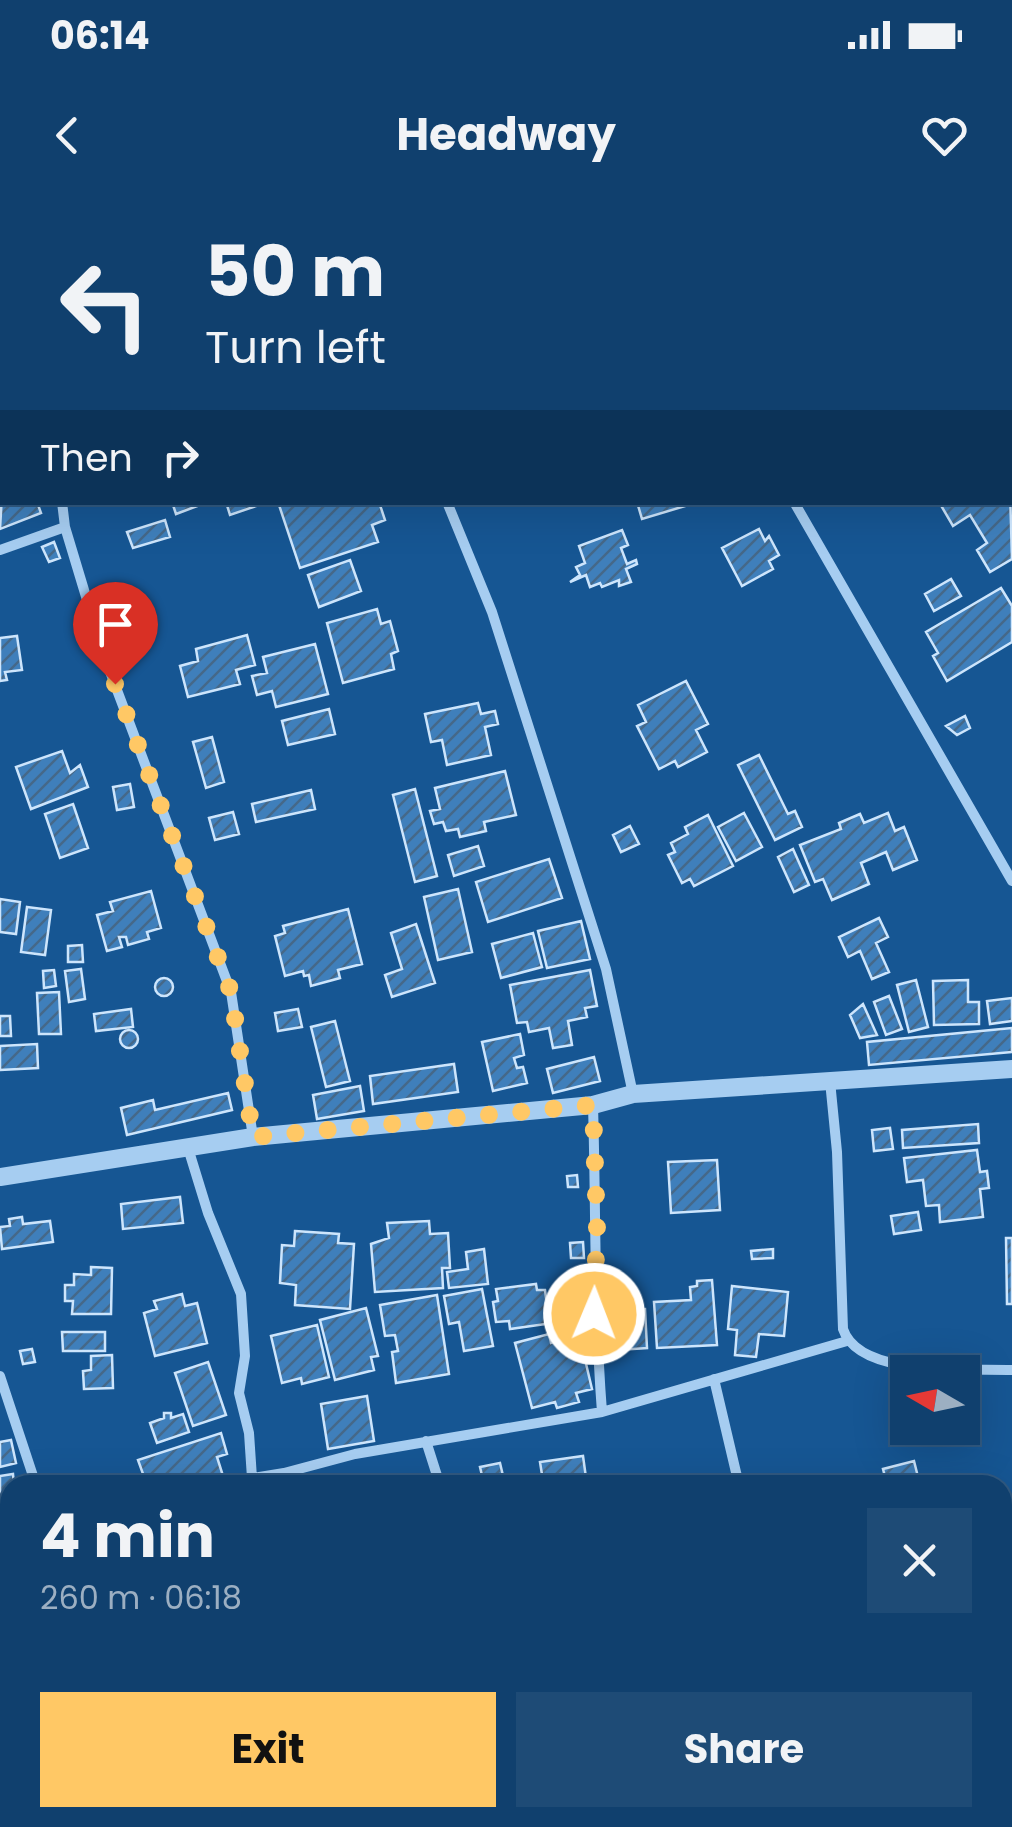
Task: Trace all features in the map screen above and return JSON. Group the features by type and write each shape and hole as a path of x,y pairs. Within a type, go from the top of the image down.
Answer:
{"street":[{"path":"62,505 65,528 104,653 231,992 253,1137"},
{"path":"448,505 492,612 594,932 634,1094"},
{"path":"796,505 1012,882"},
{"path":"0,550 65,528"},
{"path":"0,1177 253,1137 593,1105 634,1094 1012,1069"},
{"path":"830,1081 837,1152 843,1329 847,1341 868,1356 907,1366 1012,1370"},
{"path":"593,1105 597,1226 594,1314 602,1412"},
{"path":"188,1148 208,1213 241,1294 245,1356 239,1393 249,1433 250,1475"},
{"path":"276,1475 426,1441 602,1412 847,1341"},
{"path":"0,1376 33,1475"},
{"path":"714,1379 736,1475"},
{"path":"426,1441 437,1475"}],"building":[{"path":"1,505 38,505 41,513 0,529"},
{"path":"173,505 200,505 176,514"},
{"path":"227,505 259,505 230,515"},
{"path":"279,505 380,505 385,520 372,525 378,542 300,568"},
{"path":"638,505 688,505 642,519"},
{"path":"941,505 1010,505 1012,559 990,572 977,550 987,543 970,515 953,526"},
{"path":"165,520 170,537 133,548 127,532"},
{"path":"759,529 765,541 769,536 779,555 769,561 773,569 742,586 722,548"},
{"path":"622,530 628,545 621,548 627,564 636,560 637,564 626,569 631,582 619,586 619,580 590,587 586,575 570,582 580,575 576,567 585,563 579,546"},
{"path":"54,542 60,558 49,562 42,547"},
{"path":"350,560 361,591 319,607 308,575"},
{"path":"951,579 961,596 934,611 925,594"},
{"path":"1001,588 1012,606 1012,642 947,681 933,656 938,653 926,632"},
{"path":"377,609 381,624 390,621 398,651 391,654 394,669 343,683 327,623"},
{"path":"247,635 255,665 236,670 240,684 188,697 180,666 198,661 196,649"},
{"path":"17,636 22,670 5,672 7,680 0,681 0,638"},
{"path":"315,644 328,694 276,707 272,691 257,695 252,676 267,673 263,657"},
{"path":"686,681 708,724 696,730 707,752 678,767 675,761 659,769 637,726 646,722 638,705"},
{"path":"478,703 481,714 495,711 498,724 485,727 491,755 447,765 442,740 431,742 425,714"},
{"path":"329,709 335,734 288,745 282,721"},
{"path":"965,716 970,728 957,735 946,726"},
{"path":"212,737 224,782 206,788 193,742"},
{"path":"62,751 70,773 80,765 88,787 31,809 16,767"},
{"path":"759,755 788,814 795,811 802,827 775,840 738,765"},
{"path":"505,771 516,815 484,822 486,831 460,837 458,829 446,831 443,822 434,824 430,811 440,809 435,788"},
{"path":"130,784 134,807 117,810 113,787"},
{"path":"415,789 437,876 415,882 393,795"},
{"path":"311,790 315,809 256,822 252,804"},
{"path":"73,804 88,848 60,858 45,814"},
{"path":"233,812 239,834 215,840 209,818"},
{"path":"744,813 762,847 736,861 718,827"},
{"path":"888,813 895,831 904,827 917,860 893,870 886,852 861,863 869,884 832,900 823,879 815,882 800,845 841,829 839,823 860,814 864,823"},
{"path":"708,815 733,866 694,886 690,879 682,883 668,855 675,852 671,843 688,834 685,827"},
{"path":"630,826 639,844 621,852 613,835"},
{"path":"478,846 484,866 454,876 448,855"},
{"path":"793,849 809,885 794,892 778,857"},
{"path":"549,859 562,898 488,922 476,882"},
{"path":"458,889 472,952 438,960 424,897"},
{"path":"151,891 161,928 147,932 149,939 128,945 126,937 119,937 122,947 107,951 97,915 113,911 110,902"},
{"path":"0,899 20,902 16,934 0,932"},
{"path":"27,907 51,910 45,955 21,952"},
{"path":"348,909 362,964 338,970 340,978 311,986 309,975 304,976 303,971 285,976 275,936 285,933 283,926"},
{"path":"879,918 888,937 876,943 889,972 872,979 860,951 848,957 839,937"},
{"path":"581,921 590,959 547,968 538,931"},
{"path":"416,924 435,983 392,997 385,975 402,969 391,933"},
{"path":"533,933 542,967 501,978 492,944"},
{"path":"82,945 83,962 68,962 68,946"},
{"path":"81,969 85,999 69,1002 65,971"},
{"path":"54,970 56,986 44,988 43,971"},
{"path":"590,970 597,1006 585,1008 587,1017 568,1021 572,1045 553,1048 549,1028 529,1032 527,1022 517,1023 510,985"},
{"path":"164,978 173,987 164,996 155,987"},
{"path":"916,980 928,1027 909,1032 897,985"},
{"path":"968,980 968,1002 979,1002 979,1024 934,1025 933,981"},
{"path":"59,992 61,1034 39,1034 37,993"},
{"path":"889,996 902,1029 886,1035 874,1002"},
{"path":"1012,998 1012,1021 990,1024 987,1001"},
{"path":"863,1004 877,1035 860,1038 850,1015"},
{"path":"131,1009 133,1027 96,1031 94,1014"},
{"path":"298,1009 302,1027 278,1031 275,1013"},
{"path":"0,1016 10,1016 11,1036 0,1036"},
{"path":"335,1021 350,1081 326,1087 311,1027"},
{"path":"1012,1028 1012,1052 869,1065 867,1042"},
{"path":"129,1030 138,1039 129,1048 120,1039"},
{"path":"520,1034 524,1055 514,1058 517,1068 523,1067 527,1083 493,1091 482,1042"},
{"path":"37,1044 38,1068 0,1070 0,1046"},
{"path":"594,1057 600,1081 553,1093 547,1069"},
{"path":"454,1064 458,1092 373,1104 370,1076"},
{"path":"360,1086 364,1111 317,1119 313,1095"},
{"path":"228,1093 232,1110 127,1135 121,1108 153,1100 155,1110"},
{"path":"978,1124 979,1143 903,1148 902,1130"},
{"path":"890,1128 893,1149 874,1151 872,1130"},
{"path":"977,1150 980,1172 987,1171 989,1188 980,1189 983,1217 940,1222 939,1205 926,1206 923,1180 907,1182 904,1158"},
{"path":"717,1160 720,1210 671,1213 668,1162"},
{"path":"577,1175 578,1187 568,1187 567,1176"},
{"path":"180,1197 183,1223 123,1229 121,1204"},
{"path":"918,1212 921,1230 894,1234 891,1216"},
{"path":"22,1217 23,1224 50,1221 53,1242 2,1249 0,1227 10,1226 9,1219"},
{"path":"429,1221 430,1234 448,1233 450,1268 442,1268 443,1288 375,1292 371,1244 389,1238 387,1223"},
{"path":"295,1231 339,1234 338,1243 354,1244 350,1309 295,1305 296,1285 280,1283 282,1245 294,1246"},
{"path":"1006,1238 1012,1238 1012,1304 1007,1304"},
{"path":"583,1242 584,1258 571,1258 570,1243"},
{"path":"484,1249 488,1284 449,1288 447,1272 468,1269 466,1252"},
{"path":"773,1249 773,1258 752,1259 751,1251"},
{"path":"91,1267 112,1268 111,1314 72,1314 73,1301 65,1301 65,1285 74,1285 74,1274 91,1275"},
{"path":"712,1280 717,1345 657,1348 654,1302 691,1300 690,1287 697,1286 697,1281"},
{"path":"536,1284 537,1290 545,1290 547,1306 557,1305 560,1322 510,1329 509,1321 496,1322 496,1289"},
{"path":"732,1286 788,1292 784,1336 759,1334 756,1357 735,1355 737,1330 728,1329"},
{"path":"482,1289 493,1346 464,1351 459,1322 449,1324 444,1296"},
{"path":"182,1294 185,1306 197,1303 207,1343 155,1356 144,1313 157,1309 154,1301"},
{"path":"437,1295 449,1374 396,1383 392,1352 398,1351 395,1335 385,1336 380,1305"},
{"path":"366,1308 378,1356 371,1357 374,1370 335,1380 320,1320"},
{"path":"645,1309 647,1348 619,1350 617,1310"},
{"path":"317,1325 329,1377 302,1384 301,1378 282,1383 271,1336"},
{"path":"584,1326 589,1344 577,1347 572,1330"},
{"path":"62,1332 105,1332 105,1351 63,1351"},
{"path":"549,1334 551,1343 565,1339 569,1354 583,1351 592,1389 576,1393 579,1402 557,1408 555,1402 532,1408 515,1343"},
{"path":"32,1349 35,1362 23,1364 20,1351"},
{"path":"112,1355 113,1388 84,1389 83,1371 91,1370 91,1356"},
{"path":"208,1362 226,1415 193,1426 175,1373"},
{"path":"367,1396 374,1441 328,1449 321,1404"},
{"path":"164,1413 171,1413 171,1418 183,1414 189,1432 157,1443 150,1423 164,1418"},
{"path":"221,1433 227,1454 217,1457 223,1475 143,1475 138,1460"},
{"path":"11,1440 16,1463 0,1467 0,1442"},
{"path":"583,1456 586,1475 542,1475 540,1462"},
{"path":"914,1461 918,1475 884,1475 883,1469"},
{"path":"500,1463 503,1475 482,1475 480,1467"}],"route":[{"path":"115,684 231,992 253,1137 593,1105 597,1226 594,1314"}]}
